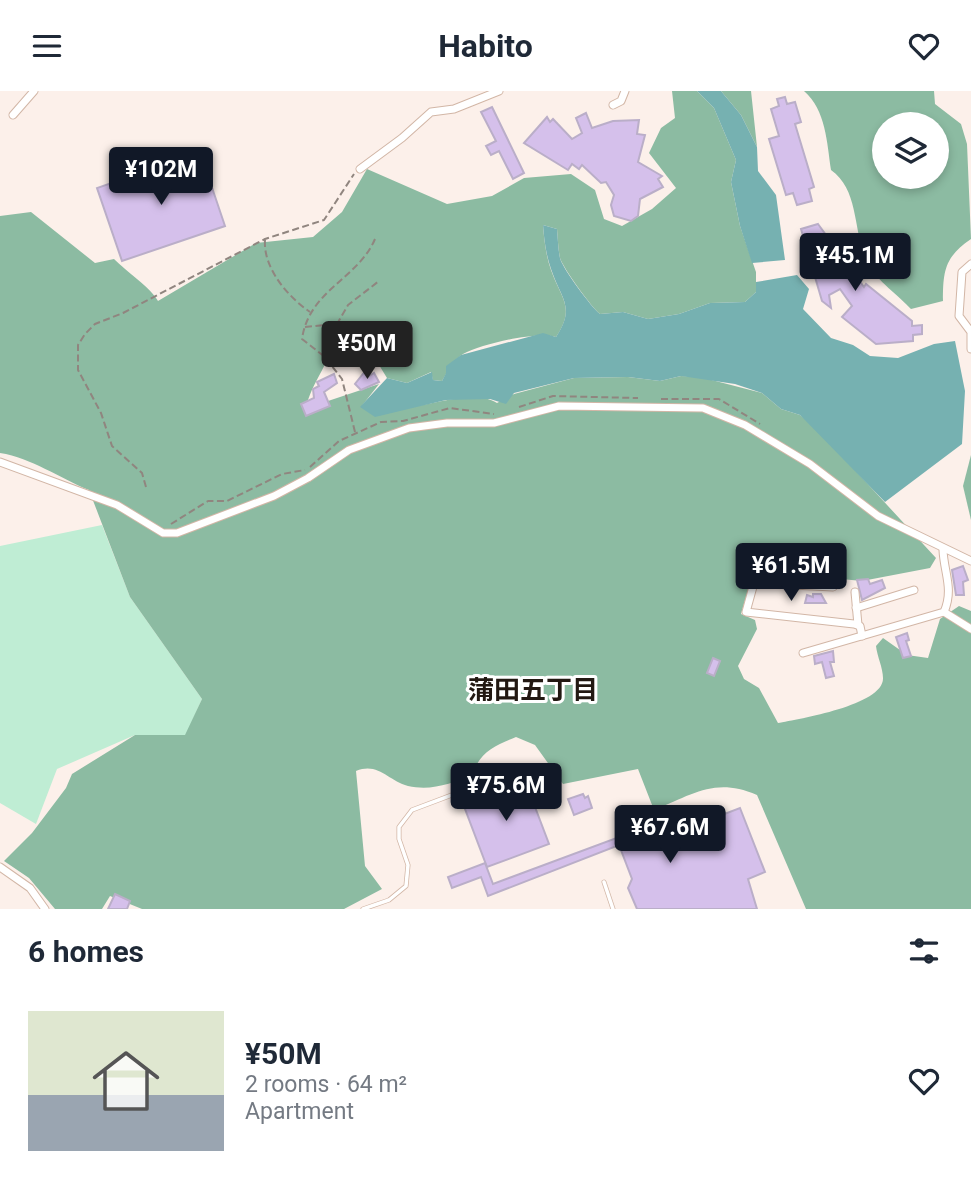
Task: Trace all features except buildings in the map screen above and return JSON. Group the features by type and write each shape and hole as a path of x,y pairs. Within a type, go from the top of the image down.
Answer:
{"street":[{"path":"13,115 34,91"},
{"path":"359,169 402,138 431,112 454,109 499,91"},
{"path":"613,105 621,101 625,91"},
{"path":"971,264 962,272 959,316 971,332 971,349"},
{"path":"0,462 117,505 163,533 188,530 274,496 309,478 349,450 410,428 447,423 495,423 559,406 691,407 719,413 745,425 810,464 878,516 943,550 971,561"},
{"path":"943,550 944,570 950,583 944,612"},
{"path":"833,587 754,583 746,613 858,625"},
{"path":"856,608 914,590"},
{"path":"855,592 858,625 862,636"},
{"path":"803,653 944,612 971,629"},
{"path":"0,867 30,888 45,909"}],"lane":[{"path":"363,909 389,900 405,886 408,865 399,839 399,827 412,810 518,770"},
{"path":"604,882 613,909"}],"path":[{"path":"146,487 142,473 108,439 101,413 78,370 78,345 94,324 123,313 265,239 324,220 359,169"},
{"path":"265,239 264,249 282,286 310,312"},
{"path":"356,433 342,379 325,358 302,339 310,312 337,281 368,255 375,239"},
{"path":"304,327 337,324 348,305 379,281"},
{"path":"518,408 553,396 643,399"},
{"path":"657,399 719,399 763,426"},
{"path":"163,533 175,519 200,504 228,501 282,474 308,469 325,451 381,422 403,421 450,408 494,414"}],"green space":[{"path":"672,91 697,91 714,108 736,160 731,182 740,226 756,272 756,292 745,302 710,303 679,314 648,319 623,312 600,314 562,263 557,229 543,225 549,265 566,310 562,327 556,337 523,337 483,346 460,356 442,381 433,380 431,372 407,383 387,378 376,360 349,328 336,333 329,356 310,395 305,416 319,404 379,384 361,407 409,407 468,397 497,403 514,394 574,378 628,377 660,381 681,376 700,377 762,393 781,409 800,415 816,428 936,558 930,568 862,581 800,575 755,562 750,570 751,580 741,614 755,620 757,629 738,666 744,679 759,688 778,723 821,714 856,703 880,688 883,674 876,646 883,638 907,655 928,658 940,619 959,606 971,611 971,909 806,909 757,795 729,787 716,788 693,793 654,810 638,769 563,784 535,745 516,737 495,746 484,755 473,774 441,786 408,786 377,770 356,771 365,866 382,889 344,909 142,909 110,896 102,909 55,909 29,878 4,861 32,833 66,788 72,774 135,735 185,735 202,699 130,597 89,490 34,464 0,453 0,216 31,212 95,263 114,259 158,301 256,243 313,237 342,212 367,169 447,204 492,196 524,178 571,174 595,190 604,219 622,226 652,209 676,188 649,153 661,128 675,118"},
{"path":"721,91 751,91 757,147 741,115"},
{"path":"804,91 934,91 935,104 945,112 872,112 872,189 949,189 949,115 961,124 967,144 971,239 956,252 947,265 943,301 911,309 872,271 860,241 852,202 841,179 831,170 824,127 817,108"},
{"path":"971,455 971,520 963,486"},
{"path":"102,525 130,597 202,699 186,735 135,735 57,769 36,824 0,803 0,546"}],"water":[{"path":"697,91 721,91 741,115 757,147 758,171 776,195 785,260 752,263 740,226 731,182 736,160 714,108"},
{"path":"543,225 557,229 562,263 600,314 623,312 648,319 679,314 710,303 745,302 756,292 756,282 797,275 809,289 803,309 831,338 853,345 870,356 898,358 934,344 955,341 965,391 962,444 885,502 800,415 781,409 762,393 735,384 681,376 660,381 628,377 574,378 514,393 506,404 490,399 446,400 375,417 360,407 387,378 407,383 432,372 433,380 442,381 446,366 461,355 543,333 556,337 562,327 566,310 548,258"}],"district":[{"name":"蒲田五丁目","path":"533,690"}]}
